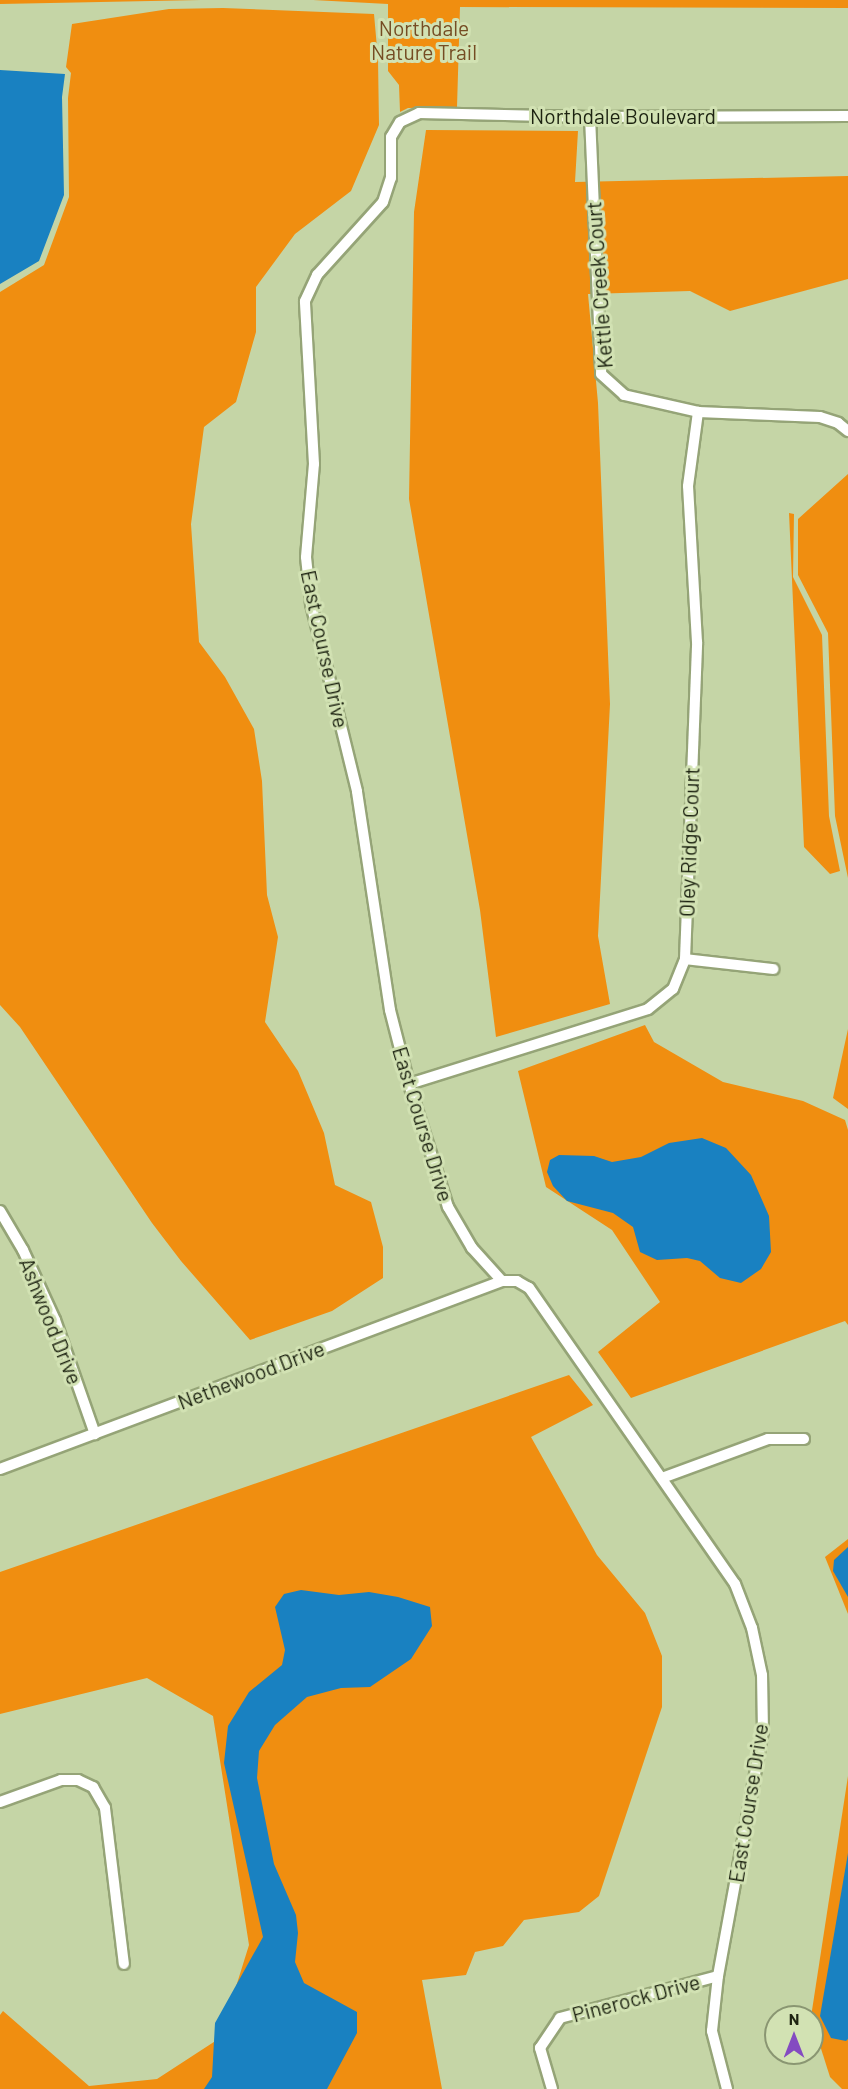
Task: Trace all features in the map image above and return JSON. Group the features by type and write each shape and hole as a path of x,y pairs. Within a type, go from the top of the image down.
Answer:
{"street":[{"name":"Northdale Boulevard","path":"400,122 419,113 590,117 848,116"},
{"name":"Kettle Creek Court","path":"590,117 601,374 624,395 698,412 820,417 838,423 848,431"},
{"name":"East Course Drive","path":"400,122 391,137 391,178 383,202 317,275 305,301 314,464 306,556 311,603 357,791 390,1010 409,1084 448,1207 472,1248 502,1281 517,1281 529,1288 735,1584 753,1628 762,1675 763,1731 718,1976 712,2031 727,2089"},
{"name":"Oley Ridge Court","path":"409,1084 648,1010 673,989 685,959 697,642 688,486 698,412"},
{"path":"685,959 773,969"},
{"name":"Ashwood Drive","path":"0,1211 23,1250 56,1320 95,1434"},
{"name":"Nethewood Drive","path":"0,1469 502,1281"},
{"path":"662,1478 768,1439 804,1439"},
{"path":"0,1802 61,1780 78,1780 93,1787 105,1808 124,1964"},
{"name":"Pinerock Drive","path":"552,2089 540,2048 560,2018 718,1976"}],"green space":[{"path":"0,0 201,0 0,4"},
{"name":"Northdale Nature Trail","path":"313,0 848,0 848,8 460,7 457,107 408,108 400,112 399,85 388,71 388,4"},
{"path":"223,8 374,14 378,59 379,125 351,191 295,234 256,287 256,332 236,402 204,427 191,524 199,642 225,677 254,729 262,781 267,895 278,937 265,1022 298,1071 324,1133 335,1185 371,1202 383,1247 383,1278 332,1311 250,1340 181,1261 152,1223 20,1027 0,1005 0,292 44,265 69,197 68,98 71,73 66,67 72,24 169,9"},
{"path":"426,130 578,131 575,182 848,176 848,279 730,311 690,291 588,294 598,403 610,704 598,936 610,1004 496,1037 480,910 409,499 414,212"},
{"path":"848,474 848,878 835,816 828,633 798,575 798,519"},
{"path":"789,513 794,514 793,577 822,635 829,816 840,871 830,874 804,847"},
{"path":"645,1025 654,1042 723,1082 803,1101 845,1120 848,1130 848,1325 845,1321 631,1398 598,1352 660,1302 612,1230 546,1187 518,1071"},
{"path":"848,1029 848,1109 833,1098"},
{"path":"569,1375 593,1405 531,1437 597,1555 645,1613 662,1656 662,1707 599,1896 579,1912 524,1920 503,1946 475,1952 466,1975 422,1980 442,2089 0,2089 0,2015 3,2011 89,2086 157,2079 220,2038 249,1945 213,1716 147,1678 0,1714 0,1572"},
{"path":"848,1539 848,1614 825,1557"},
{"path":"848,1776 848,2089 842,2089 830,2077 824,2058 824,2005 813,2005"}],"water":[{"path":"0,70 65,74 62,97 64,195 39,261 0,284"},
{"path":"702,1138 726,1148 751,1175 769,1216 771,1252 761,1269 741,1283 720,1278 700,1261 687,1258 657,1260 640,1252 633,1227 613,1213 567,1201 553,1186 547,1172 550,1160 559,1155 594,1156 612,1162 641,1157 669,1143"},
{"path":"848,1547 848,1597 833,1571 834,1560"},
{"path":"301,1590 339,1595 369,1592 398,1597 430,1607 432,1626 411,1659 370,1687 341,1688 307,1697 275,1725 259,1751 257,1778 274,1864 296,1915 298,1933 295,1962 304,1983 357,2012 357,2033 327,2089 204,2089 212,2077 215,2023 263,1937 224,1763 228,1726 249,1692 282,1665 285,1650 275,1607 284,1594"},
{"path":"848,1853 848,2039 846,2041 831,2038 824,2024 824,2005 822,2005"}]}
